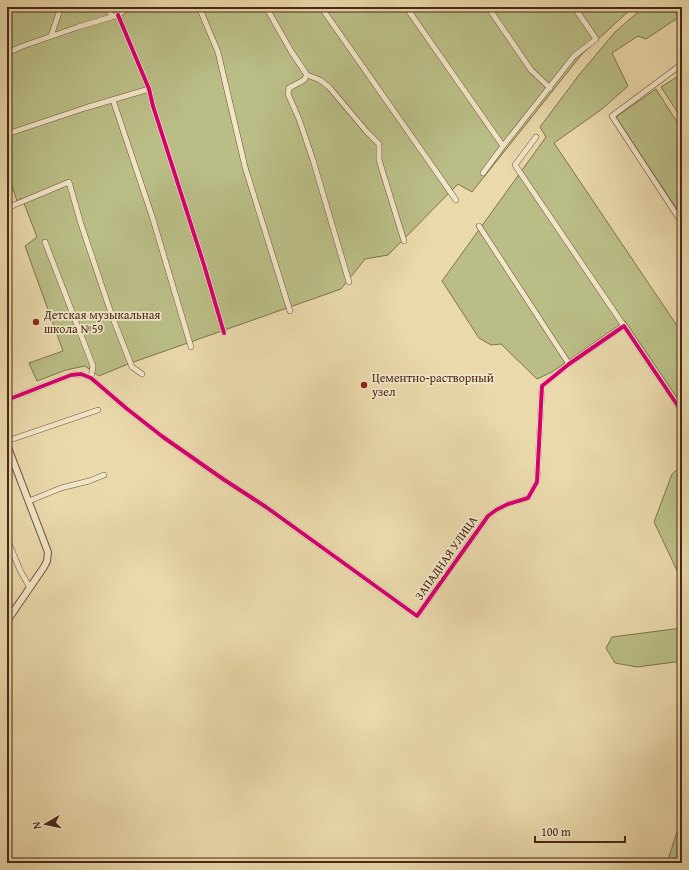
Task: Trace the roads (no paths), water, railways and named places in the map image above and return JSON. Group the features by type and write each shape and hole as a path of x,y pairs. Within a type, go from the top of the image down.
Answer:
{"street":[{"path":"51,36 61,7"},
{"path":"108,7 112,17"},
{"path":"7,53 51,36 118,15 129,7"},
{"path":"199,7 218,52 245,167 290,311"},
{"path":"266,7 291,51 307,75 320,80 329,87 379,144 380,160 404,241"},
{"path":"320,7 456,200"},
{"path":"406,7 503,146"},
{"path":"488,7 531,70 550,88"},
{"path":"483,173 574,56 596,39 574,7"},
{"path":"678,7 682,14"},
{"path":"118,15 149,89 224,334"},
{"path":"682,64 612,116 682,223"},
{"path":"307,75 304,80 289,88 288,94 313,160 350,282"},
{"path":"7,134 149,89"},
{"path":"113,100 152,216 191,346"},
{"path":"536,137 515,165 682,412"},
{"path":"7,209 14,204 69,182 81,224 112,316 132,367 142,374"},
{"path":"479,226 569,364"},
{"path":"7,400 71,375 81,374 91,378 93,366 73,311 45,242"},
{"name":"ЗАПАДНАЯ УЛИЦА","path":"91,378 163,437 264,506 418,616 488,516 508,504 528,498 537,482 542,386 569,364 624,326"},
{"path":"7,441 98,410"},
{"path":"7,445 48,552 47,561 44,567 7,621"},
{"path":"29,501 61,488 89,481 104,475"},
{"path":"7,539 20,570 30,588"}],"place":[{"name":"Детская музыкальная школа №59","path":"36,322"},
{"name":"Цементно-растворный узел","path":"364,385"}]}
